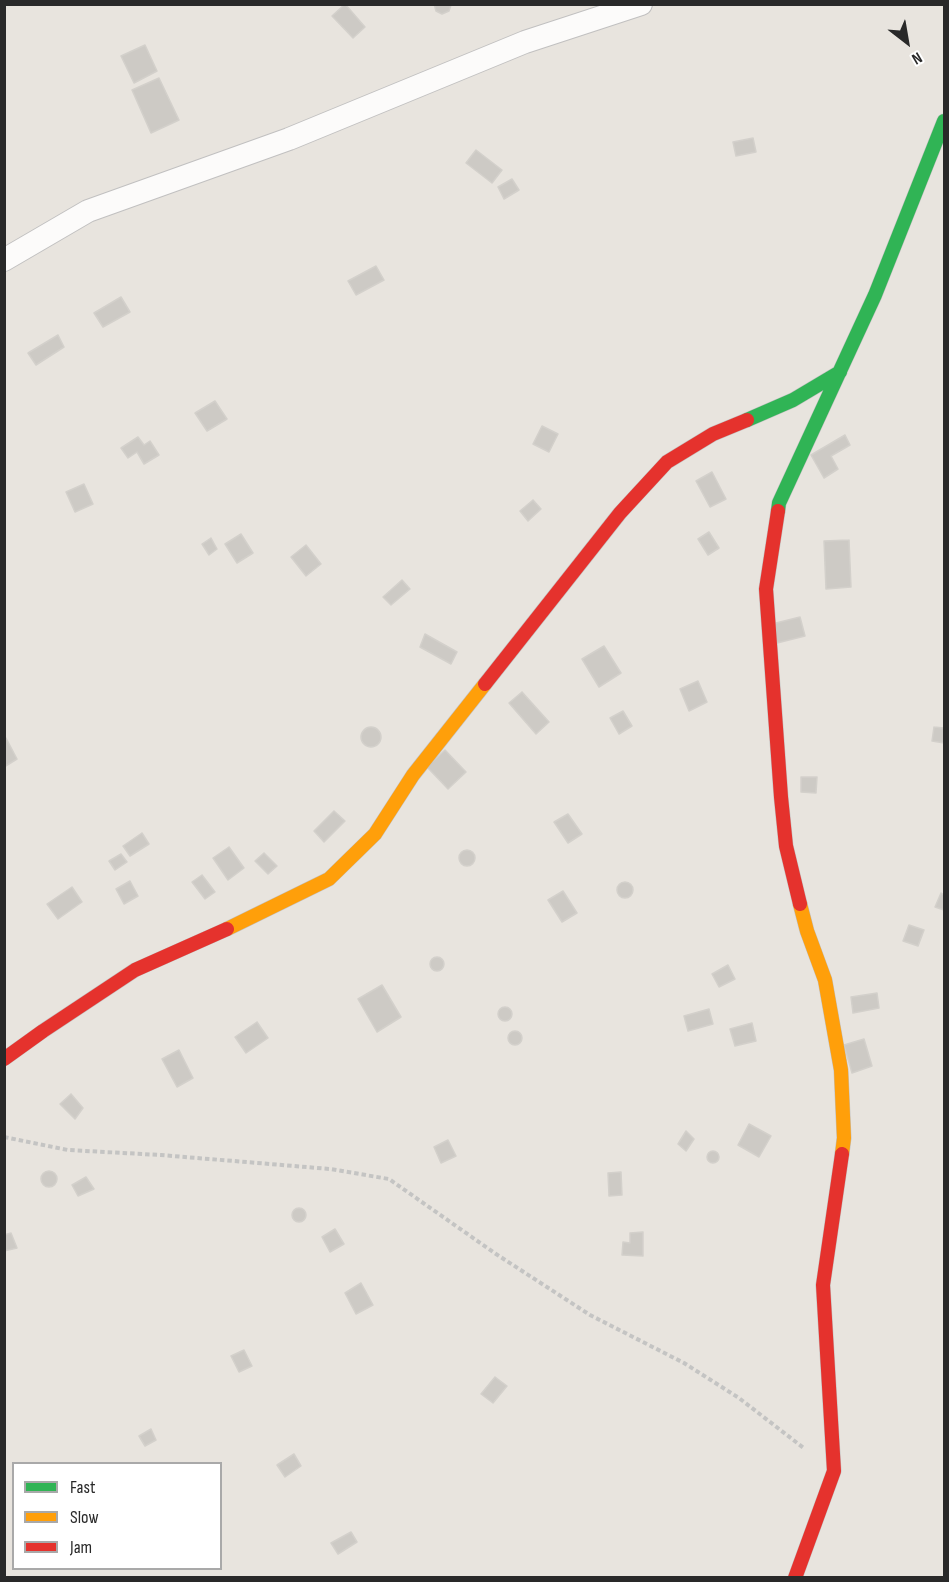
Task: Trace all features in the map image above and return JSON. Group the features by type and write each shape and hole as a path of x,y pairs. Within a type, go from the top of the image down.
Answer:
{"street":[{"path":"4,260 88,211 289,139 525,42 641,4"},
{"path":"795,1578 834,1471 823,1285 844,1138 841,1070 825,980 807,931 786,846 766,589 779,502 875,295 945,121"},
{"path":"4,1059 135,970 247,920 329,879 375,834 413,775 620,513 667,462 713,434 793,400 840,372"}],"path":[{"path":"4,1137 68,1150 162,1155 330,1169 389,1179 496,1254 590,1315 684,1363 739,1398 834,1471"}],"building":[{"path":"345,4 365,27 353,38 332,16"},
{"path":"434,4 451,5 449,11 442,14 436,11"},
{"path":"145,45 157,71 134,83 121,56"},
{"path":"159,78 179,120 151,133 132,90"},
{"path":"753,138 756,152 736,156 733,142"},
{"path":"476,150 502,170 492,183 466,163"},
{"path":"512,179 519,190 504,199 498,187"},
{"path":"376,266 384,280 356,295 348,281"},
{"path":"121,297 130,312 103,327 94,313"},
{"path":"58,335 64,347 36,365 28,353"},
{"path":"215,401 227,419 207,431 195,413"},
{"path":"542,426 558,434 549,452 533,444"},
{"path":"845,435 850,445 831,456 838,469 824,478 811,455"},
{"path":"138,437 144,445 150,441 159,455 144,464 137,452 128,458 121,448"},
{"path":"712,472 726,499 710,507 696,481"},
{"path":"84,484 93,504 75,512 66,492"},
{"path":"533,500 541,509 528,521 520,511"},
{"path":"709,532 719,548 708,555 698,539"},
{"path":"241,534 253,553 237,563 225,544"},
{"path":"211,538 217,549 209,555 202,544"},
{"path":"849,540 851,587 826,589 824,541"},
{"path":"306,545 321,564 306,576 291,557"},
{"path":"402,580 410,589 391,605 383,597"},
{"path":"800,617 805,636 777,643 772,624"},
{"path":"425,634 457,652 451,664 420,647"},
{"path":"604,646 621,673 599,687 582,659"},
{"path":"698,681 707,702 689,711 680,689"},
{"path":"522,692 549,722 536,734 509,703"},
{"path":"623,711 632,726 619,734 610,718"},
{"path":"367,727 375,727 381,733 381,741 375,747 367,747 361,741 361,733"},
{"path":"934,727 944,728 944,743 932,741"},
{"path":"6,738 17,759 4,767 4,739"},
{"path":"445,750 466,772 448,789 427,767"},
{"path":"801,777 817,777 816,793 801,792"},
{"path":"334,811 345,821 324,842 314,831"},
{"path":"568,814 582,834 568,843 554,822"},
{"path":"142,833 149,844 130,856 123,846"},
{"path":"229,847 244,868 228,880 213,858"},
{"path":"467,850 473,852 475,858 473,864 467,866 461,864 459,858 461,852"},
{"path":"264,853 277,866 268,874 255,861"},
{"path":"121,854 127,862 115,870 109,861"},
{"path":"202,875 215,892 205,899 192,882"},
{"path":"130,881 138,896 124,904 116,889"},
{"path":"625,882 631,884 633,890 631,896 625,898 619,896 617,890 619,884"},
{"path":"72,887 82,902 58,919 47,904"},
{"path":"563,891 577,913 562,922 548,900"},
{"path":"941,893 944,895 944,910 935,907"},
{"path":"909,925 924,930 918,946 903,941"},
{"path":"434,957 440,957 444,964 440,971 434,971 430,967 430,961"},
{"path":"728,965 735,979 719,987 712,974"},
{"path":"382,985 401,1017 377,1032 358,999"},
{"path":"877,993 879,1008 853,1013 851,997"},
{"path":"502,1007 508,1007 512,1014 508,1021 502,1021 498,1017 498,1011"},
{"path":"709,1009 713,1024 688,1031 684,1016"},
{"path":"257,1022 268,1038 246,1053 235,1037"},
{"path":"752,1023 756,1041 735,1046 730,1029"},
{"path":"512,1031 518,1031 522,1038 518,1045 512,1045 508,1041 508,1035"},
{"path":"864,1039 872,1066 852,1073 844,1045"},
{"path":"179,1050 193,1078 177,1087 162,1059"},
{"path":"71,1094 83,1108 75,1119 60,1104"},
{"path":"749,1124 771,1136 759,1157 738,1145"},
{"path":"686,1131 694,1139 686,1151 678,1144"},
{"path":"448,1140 456,1156 441,1163 434,1147"},
{"path":"715,1151 719,1157 715,1163 711,1163 707,1155"},
{"path":"49,1171 55,1173 57,1179 55,1185 49,1187 43,1185 41,1179 43,1173"},
{"path":"621,1172 622,1195 609,1196 608,1173"},
{"path":"86,1177 94,1189 78,1196 72,1185"},
{"path":"296,1208 302,1208 306,1215 302,1222 296,1222 292,1218 292,1212"},
{"path":"335,1229 344,1244 330,1252 322,1237"},
{"path":"643,1232 643,1256 622,1255 623,1242 630,1243 630,1233"},
{"path":"11,1233 17,1248 4,1251 4,1235"},
{"path":"361,1283 373,1305 356,1314 345,1293"},
{"path":"244,1350 252,1366 239,1372 231,1356"},
{"path":"495,1377 507,1386 493,1403 481,1394"},
{"path":"151,1429 156,1440 145,1446 139,1436"},
{"path":"294,1454 301,1466 285,1477 277,1465"},
{"path":"351,1532 357,1542 338,1554 331,1543"}],"traffic: fast":[{"path":"778,511 779,503 875,295 944,121"},
{"path":"747,420 793,400 840,372"}],"traffic: slow":[{"path":"227,929 329,879 375,834 413,775 485,684"},
{"path":"800,904 825,980 841,1070 844,1138 842,1154"}],"traffic: jam":[{"path":"485,684 620,513 667,462 713,434 747,420"},
{"path":"778,511 766,589 786,846 800,904"},
{"path":"4,1059 135,970 227,929"},
{"path":"795,1578 834,1471 823,1285 842,1154"}]}
